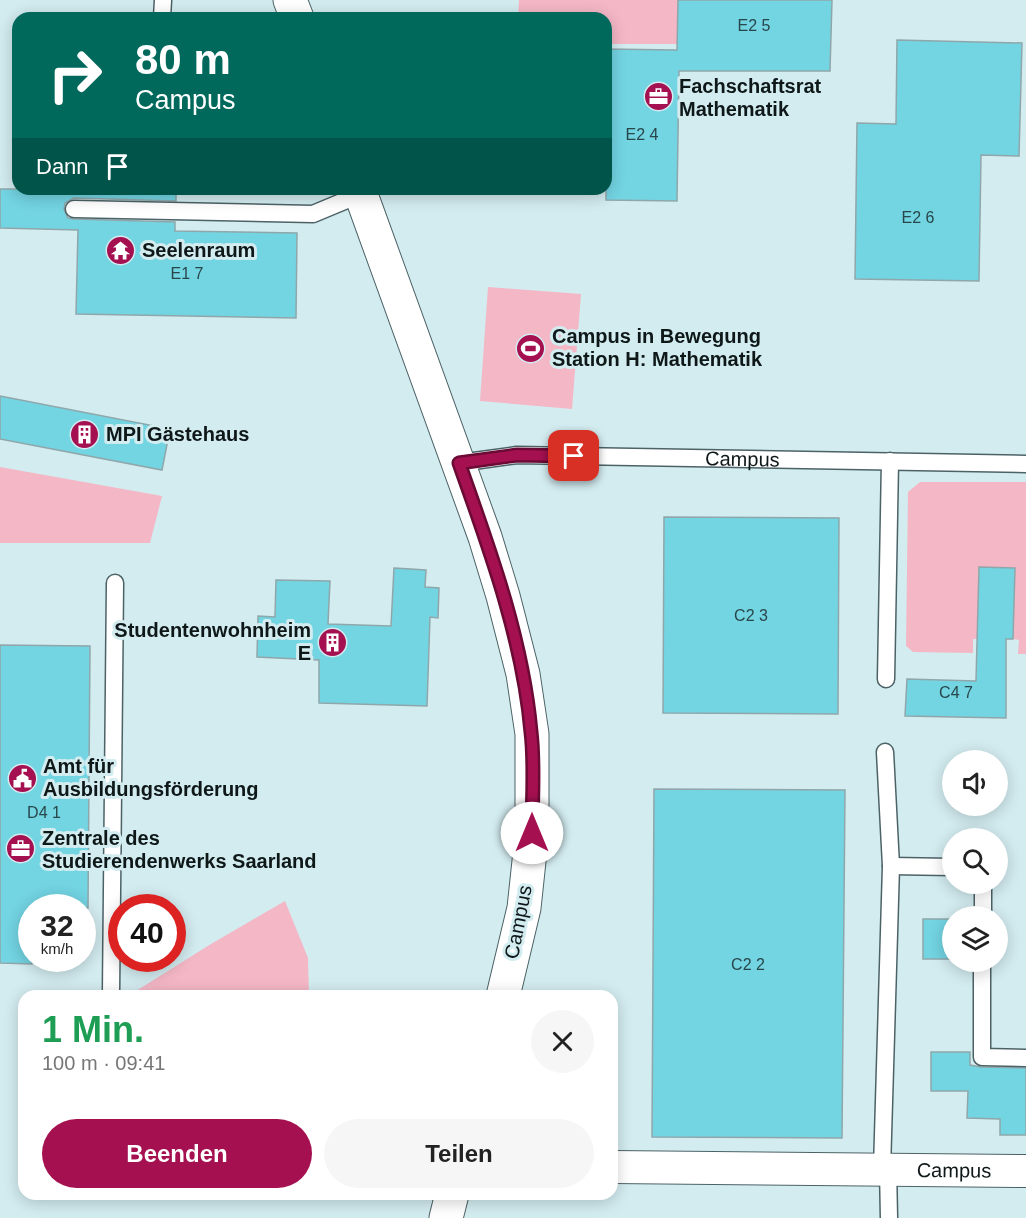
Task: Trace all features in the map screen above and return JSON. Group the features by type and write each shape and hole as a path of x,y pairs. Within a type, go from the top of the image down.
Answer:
{"street":[{"name":"Campus","path":"361,195 485,537 523,674 532,734 532,833 524,908 504,990"},
{"name":"Campus","path":"618,1167 1026,1171"}],"lane":[{"path":"74,209 313,214 354,195"},
{"name":"Campus","path":"459,463 517,455 1026,464"},
{"path":"886,680 890,461"},
{"path":"111,990 115,583"},
{"path":"885,752 891,866 885,1168 889,1218"},
{"path":"891,866 942,867"},
{"path":"982,972 982,1058 1026,1058"}],"shaded area":[{"path":"519,0 678,0 677,44 612,44 612,12 518,12"},
{"name":"Campus in Bewegung Station H: Mathematik","path":"488,287 581,294 572,409 480,401"},
{"path":"0,467 162,496 150,543 0,543"},
{"path":"920,482 1026,482 1026,654 1018,654 1019,640 1013,639 1015,568 979,567 978,639 973,639 973,653 913,652 906,646 908,492"},
{"path":"285,901 308,958 309,990 138,990 166,972 186,972 186,960"}],"building":[{"path":"678,0 832,0 830,71 679,71 677,201 606,200 606,195 612,195 612,49 677,50"},
{"path":"897,40 1022,43 1019,156 981,155 979,281 855,279 857,123 896,124"},
{"path":"0,189 12,189 12,195 176,195 176,201 74,198 65,203 64,209 68,218 74,219 175,222 175,231 297,233 296,318 76,314 78,230 0,228"},
{"name":"MPI Gästehaus","path":"0,396 170,429 162,470 0,439"},
{"path":"664,517 839,518 838,714 663,713"},
{"path":"979,567 1015,568 1013,639 1006,639 1006,718 905,716 907,679 976,681"},
{"name":"Studentenwohnheim E","path":"394,568 426,570 425,587 439,588 438,618 430,617 427,706 319,703 319,660 257,657 258,616 275,617 276,580 330,581 328,624 391,626"},
{"path":"0,645 90,646 88,894 18,894 18,964 0,963"},
{"path":"654,789 845,790 842,1138 652,1137"},
{"path":"923,919 942,919 942,959 923,959"},
{"path":"931,1052 970,1052 970,1065 981,1067 1026,1068 1026,1135 1000,1135 1000,1119 967,1118 968,1091 931,1091"}],"place":[{"name":"Fachschaftsrat Mathematik","path":"658,97"},
{"name":"Seelenraum","path":"121,250"},
{"name":"Campus in Bewegung Station H: Mathematik","path":"531,348"},
{"name":"MPI Gästehaus","path":"85,434"},
{"name":"Studentenwohnheim E","path":"332,642"},
{"name":"Amt für Ausbildungsförderung","path":"22,778"},
{"name":"Zentrale des Studierendenwerks Saarland","path":"21,849"}],"route":[{"path":"532,833 532,734 523,674 503,596 459,463 517,455 574,456"}]}
